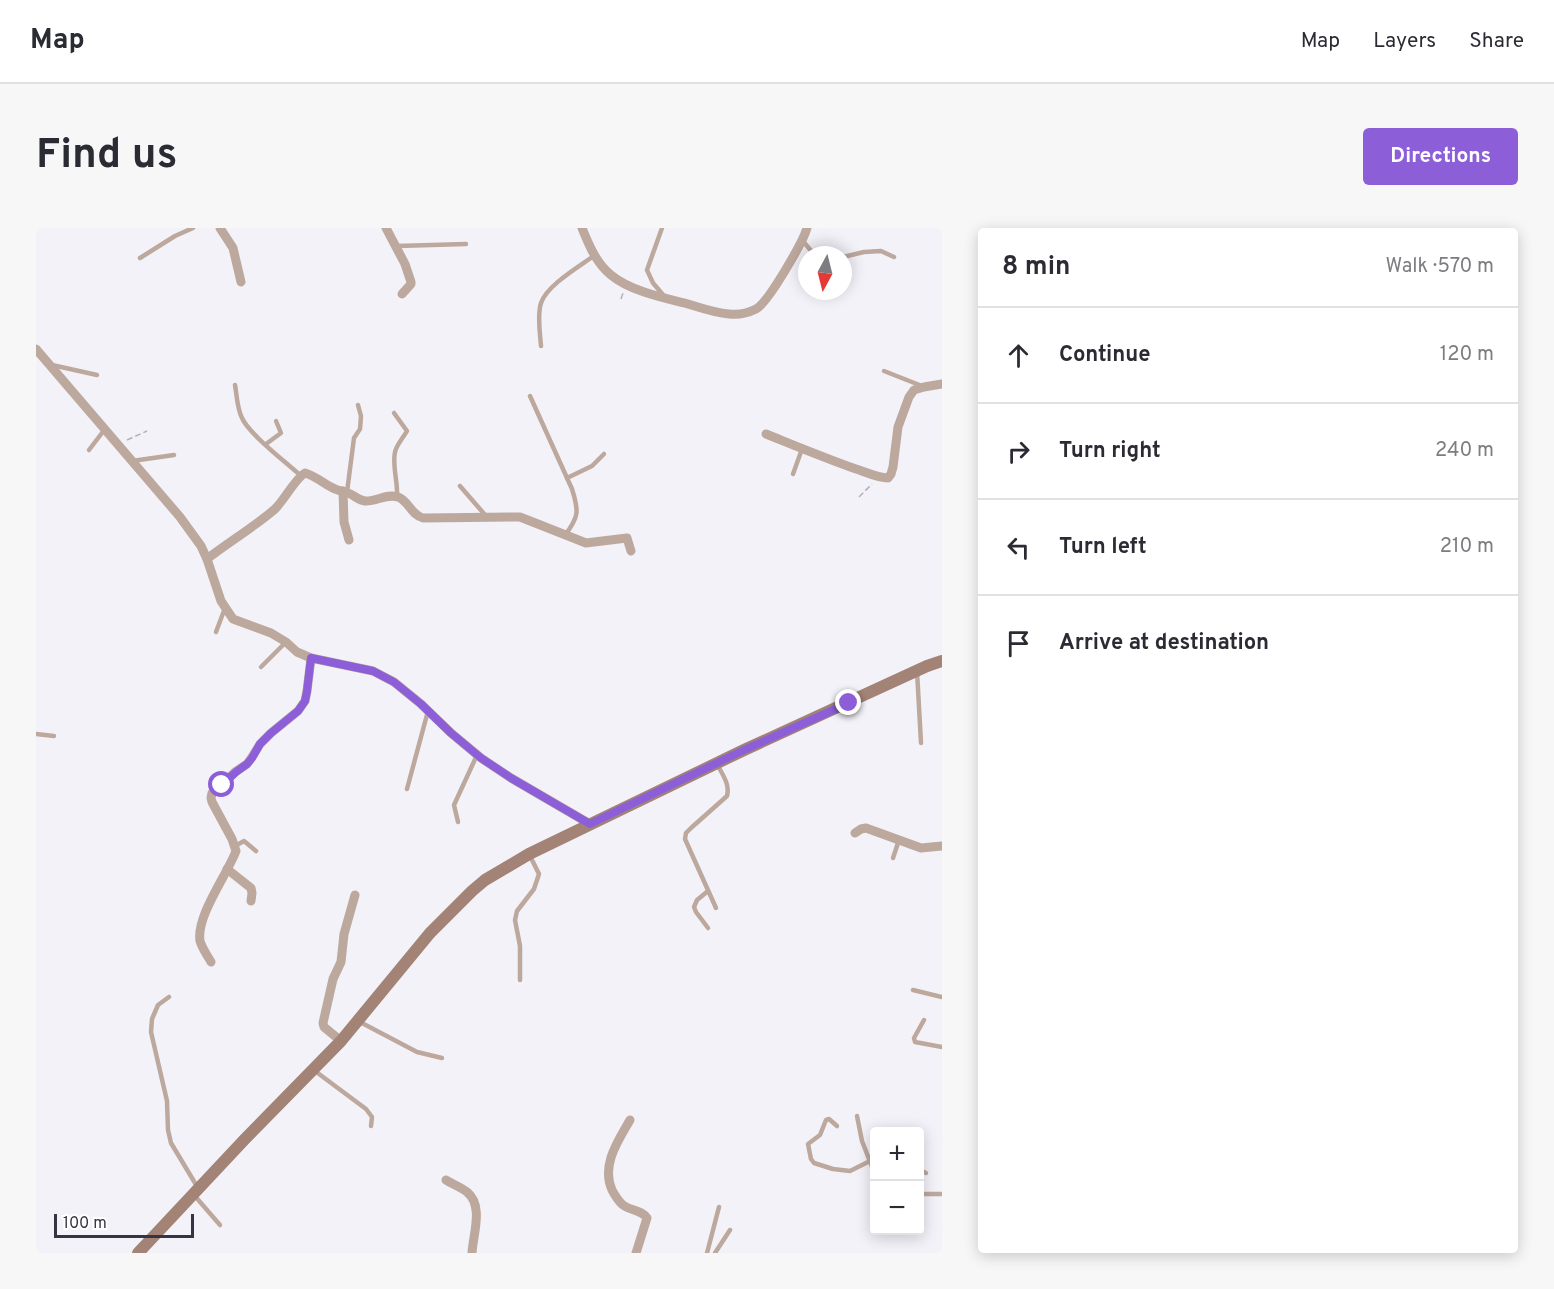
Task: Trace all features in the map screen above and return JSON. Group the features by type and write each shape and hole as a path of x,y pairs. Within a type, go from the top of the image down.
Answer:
{"street":[{"path":"220,228 233,248 242,282"},
{"path":"386,228 405,264 411,282 402,294"},
{"path":"582,228 591,250 611,276 647,293 731,314 746,312 764,303 807,228"},
{"path":"36,349 180,517 201,546 221,601 233,619 271,633 297,652 311,658 373,671 394,682 478,755 511,778 590,824"},
{"path":"766,434 888,478 893,468 898,427 909,397 914,390 942,384"},
{"path":"207,559 275,509 305,473 362,500 397,496 416,516 423,518 520,516 586,543 627,538 631,551"},
{"path":"345,491 344,522 349,540"},
{"path":"211,962 201,943 200,930 213,894 236,851 212,802 212,794 247,764 260,744 271,733 298,711 305,701 311,658"},
{"path":"138,1253 341,1041 430,933 472,891 491,876 529,854 717,763 942,661"},
{"path":"855,833 866,828 921,848 942,846"},
{"path":"227,869 251,888 251,901"},
{"path":"341,1041 324,1027 323,1023 333,979 341,962 344,934 355,895"},
{"path":"630,1120 611,1155 609,1170 610,1183 615,1196 623,1205 644,1213 647,1218 636,1253"},
{"path":"446,1180 468,1193 477,1207 472,1253"}],"lane":[{"path":"140,258 192,228"},
{"path":"662,228 647,270 653,283 665,298"},
{"path":"802,240 807,246"},
{"path":"395,246 466,244"},
{"path":"852,255 880,251 894,257"},
{"path":"541,346 541,301 556,284 595,255"},
{"path":"50,365 97,375"},
{"path":"885,370 924,387"},
{"path":"235,385 242,420 255,435 301,476"},
{"path":"530,396 576,502 575,522 565,535"},
{"path":"345,491 354,438 360,429 361,416 358,405"},
{"path":"394,413 407,430 395,455 397,496"},
{"path":"266,444 281,433 276,421"},
{"path":"89,450 105,429"},
{"path":"793,474 802,448"},
{"path":"567,478 592,466 604,454"},
{"path":"132,461 174,455"},
{"path":"460,486 486,516"},
{"path":"216,632 225,608"},
{"path":"261,667 286,642"},
{"path":"917,671 921,742"},
{"path":"407,789 428,711"},
{"path":"36,734 54,736"},
{"path":"458,822 454,805 478,755"},
{"path":"716,908 685,839 686,833 727,796 727,783 717,763"},
{"path":"893,858 899,840"},
{"path":"235,846 244,841 256,851"},
{"path":"520,980 520,946 515,920 517,911 534,889 539,874 529,854"},
{"path":"708,891 697,900 694,906 708,928"},
{"path":"913,990 942,997"},
{"path":"169,997 158,1005 152,1019 151,1032 167,1101 168,1130 171,1143 195,1191 220,1225"},
{"path":"358,1020 417,1053 442,1058"},
{"path":"924,1020 914,1038 915,1042 942,1047"},
{"path":"312,1069 366,1109 372,1117 371,1126"},
{"path":"837,1126 829,1119 826,1120 820,1135 809,1143 811,1159 814,1163 850,1171 870,1161 862,1140 857,1116"},
{"path":"924,1194 942,1194"},
{"path":"707,1253 719,1207"},
{"path":"715,1253 730,1230"}],"path":[{"path":"118,445 147,431"},
{"path":"859,497 876,481 883,478"}],"route":[{"path":"222,785 247,764 260,744 271,733 298,711 305,701 311,658 373,671 394,682 481,758 590,824 744,750 849,703"}]}
